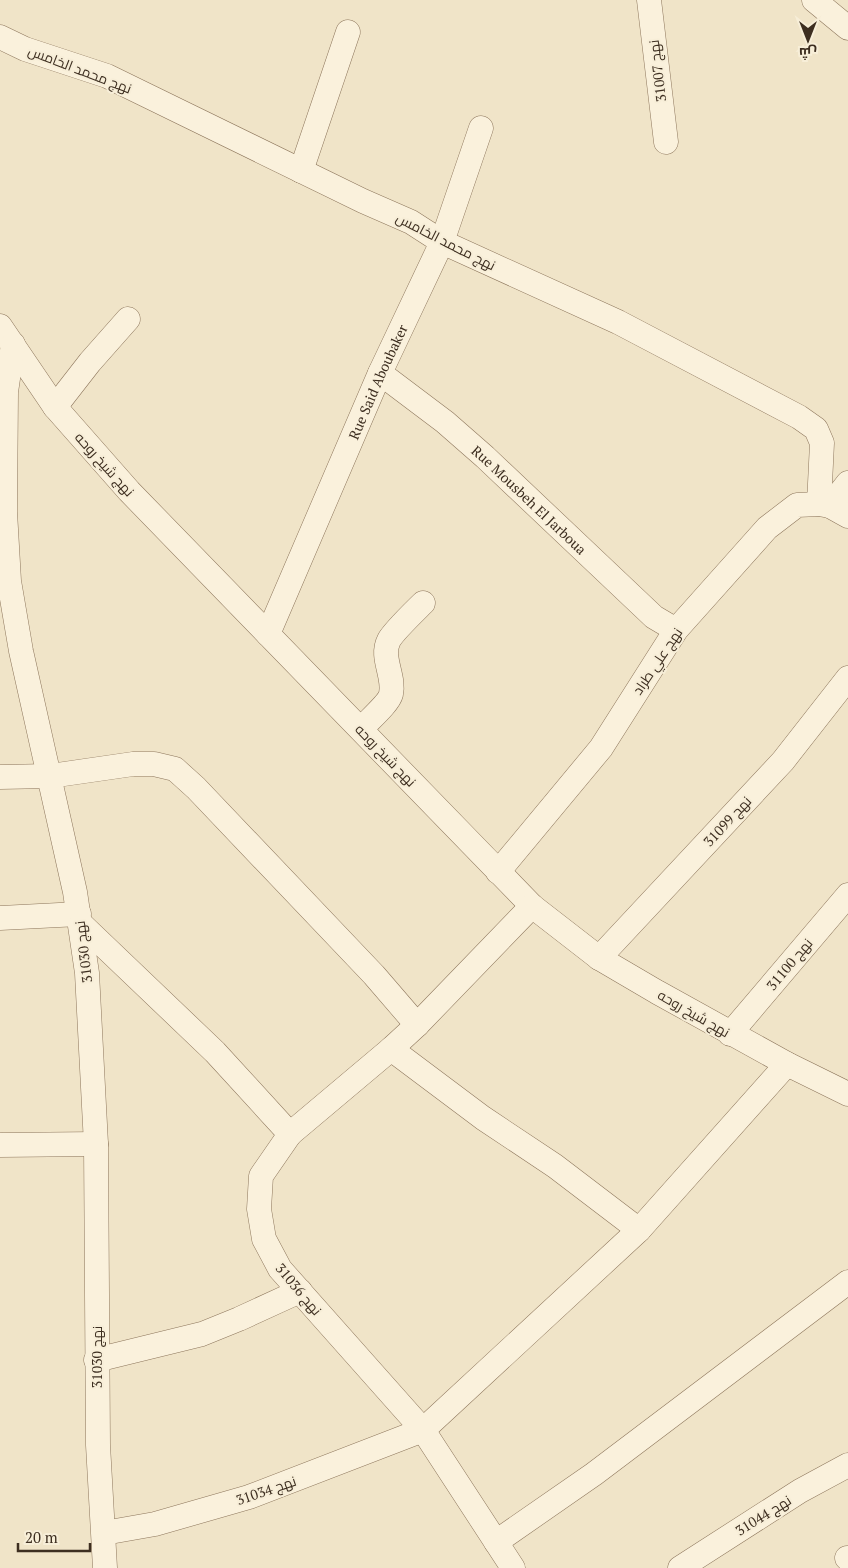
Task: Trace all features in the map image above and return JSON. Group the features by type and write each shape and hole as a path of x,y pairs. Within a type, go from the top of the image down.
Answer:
{"street":[{"name":"نهج 31007","path":"649,0 666,142"},
{"path":"814,0 848,28"},
{"path":"301,171 348,32"},
{"name":"نهج محمد الخامس","path":"0,37 25,49 107,76 363,202 411,222 442,242 618,322 790,413 816,429 822,443 833,509"},
{"name":"Rue Said Aboubaker","path":"268,634 380,374 442,242 481,128"},
{"path":"54,407 128,319"},
{"name":"نهج شيخ روحه","path":"7,335 54,407 129,491 532,906 600,958 730,1034 848,1094"},
{"name":"نهج 31030","path":"7,335 3,511 9,581 21,651 80,919 87,973 96,1144 96,1360 98,1445 105,1568"},
{"name":"Rue Mousbeh El Jarboua","path":"380,374 445,422 485,457 654,617 676,630"},
{"path":"833,509 848,483"},
{"name":"نهج علي طراد","path":"498,872 601,748 676,630 767,528 797,506 833,509"},
{"path":"361,729 391,696 392,680 386,648 389,640 423,603"},
{"name":"نهج 31099","path":"600,958 783,761 848,678"},
{"path":"0,777 50,776 133,764 154,764 175,769 196,788 374,975 416,1025"},
{"name":"نهج 31100","path":"730,1034 848,895"},
{"name":"نهج 31036","path":"513,1568 423,1430 280,1269 264,1239 258,1209 262,1176 290,1134 416,1025 532,906"},
{"path":"0,918 80,919 215,1052 290,1134"},
{"path":"391,1048 483,1118 555,1166 639,1230"},
{"path":"423,1430 639,1230 787,1064"},
{"path":"0,1145 96,1144"},
{"path":"496,1542 594,1474 848,1282"},
{"path":"96,1360 202,1334 300,1291"},
{"name":"نهج 31034","path":"104,1533 155,1524 250,1497 423,1430"},
{"name":"نهج 31044","path":"680,1568 800,1491 848,1466"}]}
